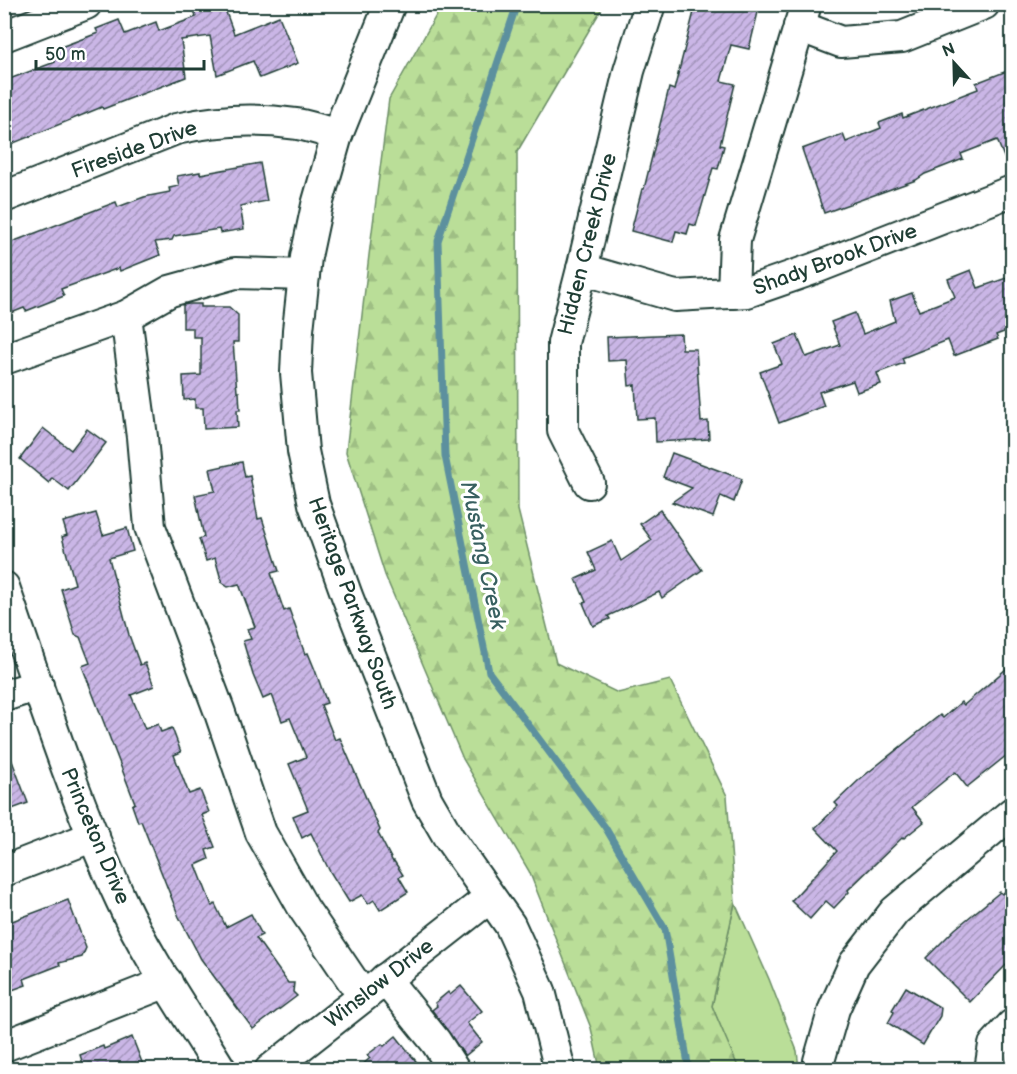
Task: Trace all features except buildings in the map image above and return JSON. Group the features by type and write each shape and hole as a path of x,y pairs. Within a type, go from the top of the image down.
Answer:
{"street":[{"path":"4,36 86,4"},
{"name":"Heritage Parkway South","path":"390,4 338,135 317,206 304,274 298,330 296,373 303,451 314,504 347,596 427,800 449,838 510,925 540,991 560,1070"},
{"name":"Hidden Creek Drive","path":"589,483 563,431 563,343 629,71 650,4"},
{"path":"733,293 735,240 802,15 841,42 903,37 984,4"},
{"name":"Fireside Drive","path":"4,197 176,129 203,123 231,120 298,124 338,135"},
{"name":"Shady Brook Drive","path":"582,269 675,296 747,292 813,269 1012,191"},
{"path":"4,359 126,316 170,291 235,273 304,274"},
{"path":"126,316 142,436 150,527 219,710 261,833 303,909 374,987 436,1042 454,1070"},
{"name":"Princeton Drive","path":"4,587 94,836 121,902 220,1070"},
{"path":"4,696 38,685"},
{"path":"820,1070 819,1061 834,1009 854,964 895,911 1012,813"},
{"path":"4,871 94,836"},
{"name":"Winslow Drive","path":"270,1070 489,898"},
{"path":"4,1046 167,982"},
{"path":"990,1070 994,1045 1012,1025"}],"green space":[{"path":"442,5 604,5 517,152 518,510 556,663 618,693 670,680 727,796 735,903 712,1006 739,1069 600,1069 591,1028 529,871 463,759 385,575 346,452 389,99"},
{"path":"735,903 769,979 797,1051 799,1069 738,1069 712,1006"}],"waterway":[{"name":"Mustang Creek","path":"517,4 438,241 445,456 489,672 605,827 665,929 689,1070"}]}
